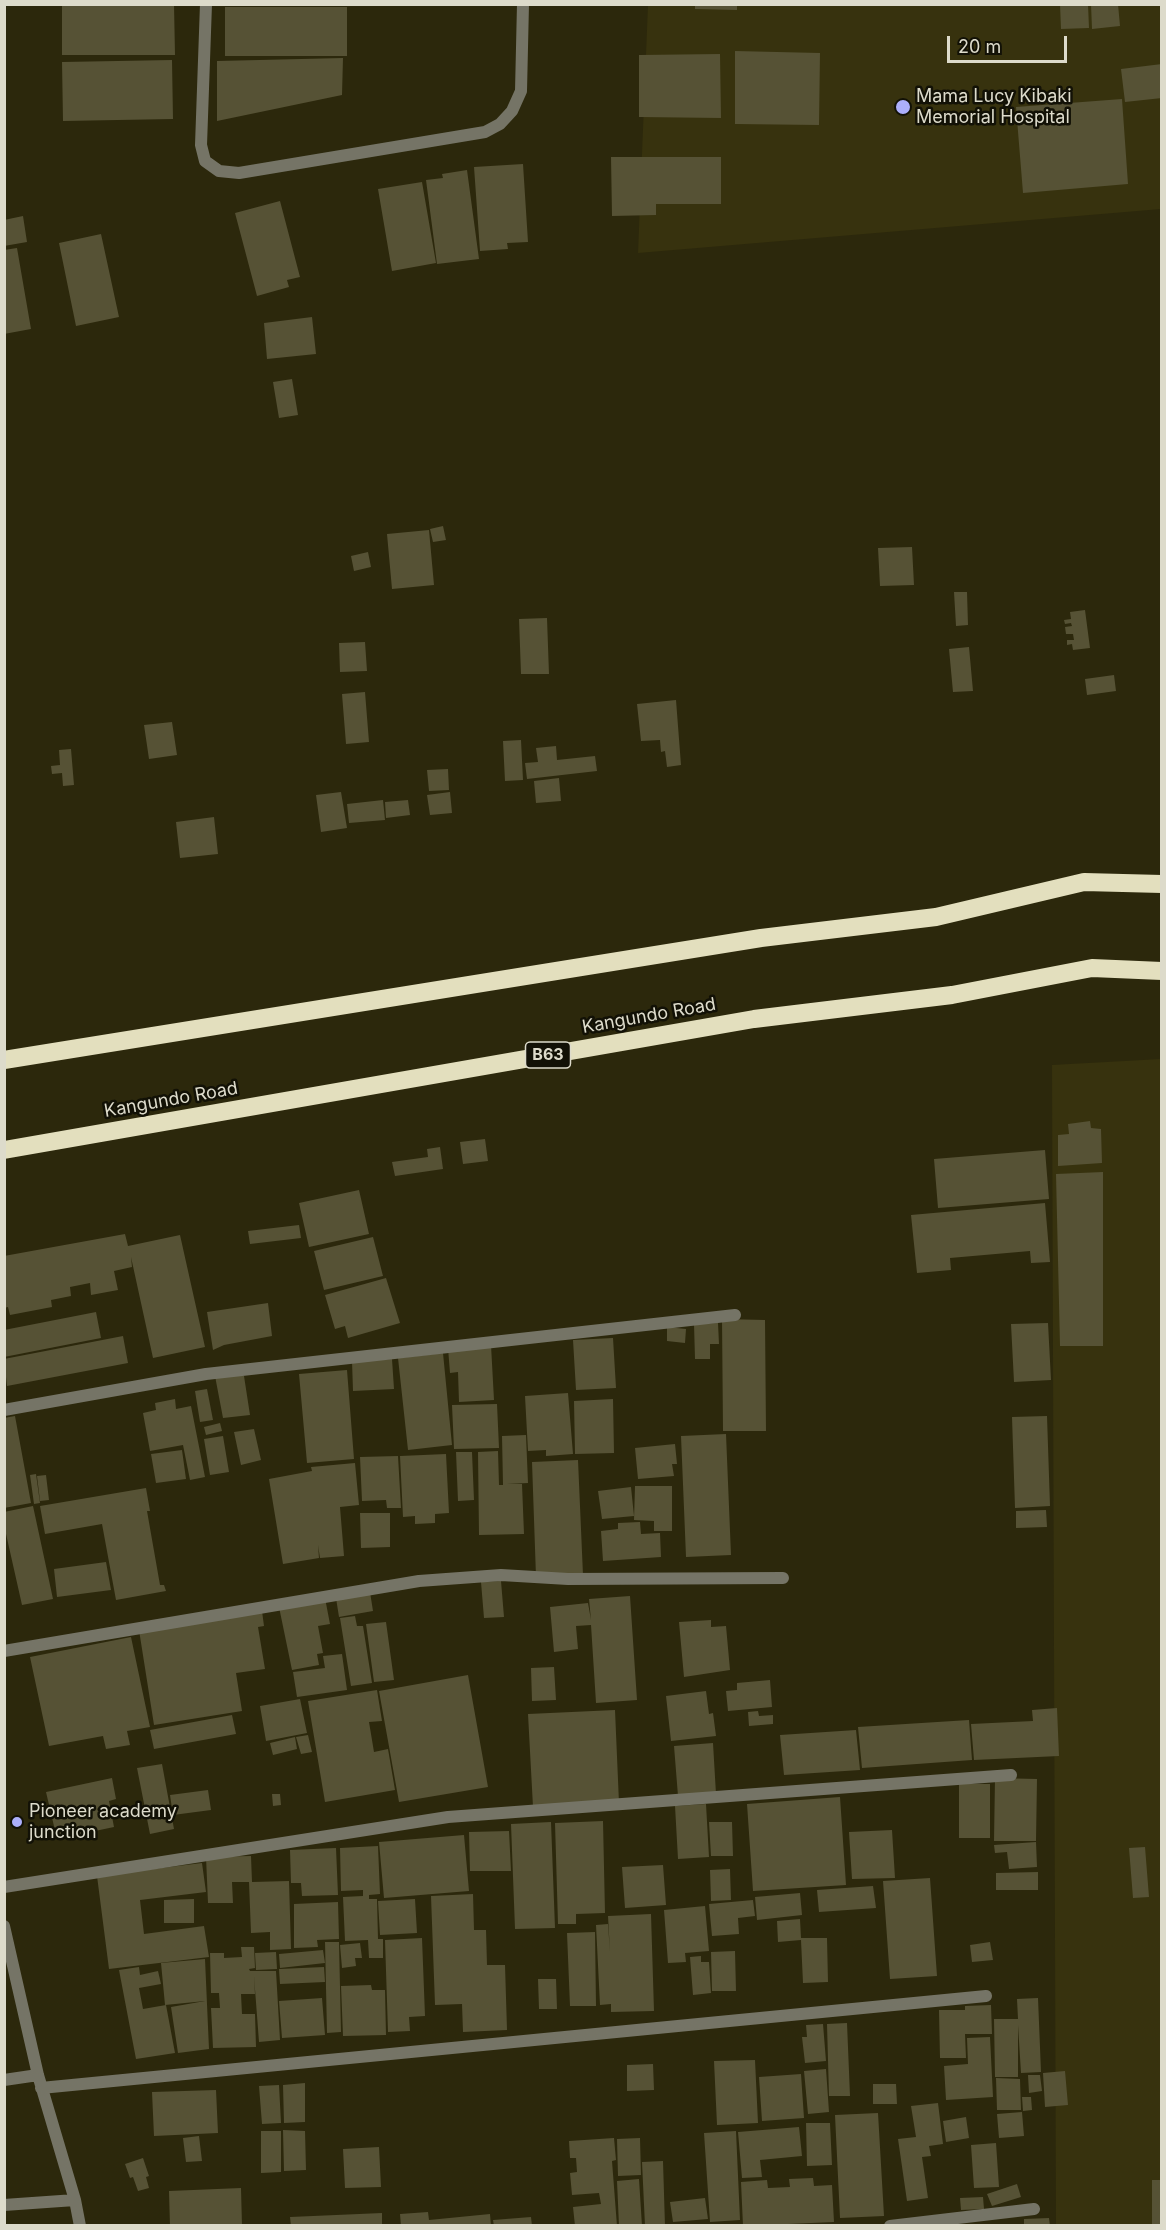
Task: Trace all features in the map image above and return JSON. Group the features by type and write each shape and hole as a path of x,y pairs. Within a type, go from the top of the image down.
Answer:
{"highway":[{"path":"4,1060 761,938 936,917 1084,882 1161,884"},
{"name":"Kangundo Road","path":"4,1150 754,1019 952,995 1092,968 1161,971"}],"street":[{"path":"206,4 201,145 205,160 219,171 239,173 485,132 500,124 512,111 521,91 523,4"},
{"path":"4,1410 207,1374 735,1315"},
{"path":"4,1651 419,1581 501,1575 568,1579 783,1578"},
{"path":"4,1887 448,1817 1011,1775"},
{"path":"4,1926 41,2088 75,2199 80,2226"},
{"path":"41,2088 986,1996"},
{"path":"4,2080 38,2075"},
{"path":"4,2205 75,2199"},
{"path":"890,2226 1034,2210"}],"shaded area":[{"name":"Mama Lucy Kibaki Memorial Hospital","path":"648,5 1161,5 1161,209 638,253"},
{"path":"1161,1059 1161,2225 1056,2225 1052,1065"}],"building":[{"path":"62,4 174,4 175,55 62,55"},
{"path":"695,4 737,4 737,10 695,9"},
{"path":"1060,4 1088,4 1089,28 1061,29"},
{"path":"1091,4 1118,4 1120,26 1092,29"},
{"path":"225,7 347,7 347,56 225,56"},
{"path":"735,51 820,53 819,125 735,124"},
{"path":"720,54 721,118 639,117 639,55"},
{"path":"343,58 342,95 217,121 217,61"},
{"path":"172,60 173,119 63,121 62,62"},
{"path":"1162,64 1162,98 1125,102 1121,69"},
{"path":"1122,99 1128,184 1023,193 1016,107"},
{"path":"611,157 721,157 721,204 656,204 656,215 612,216"},
{"path":"523,164 528,242 507,243 508,249 480,251 474,167"},
{"path":"467,170 479,259 437,264 426,180 443,178 442,174"},
{"path":"422,182 436,263 392,271 378,189"},
{"path":"280,201 300,277 287,280 289,287 257,296 235,213"},
{"path":"23,216 27,242 4,246 4,220"},
{"path":"101,234 119,317 76,326 59,243"},
{"path":"17,248 31,329 4,334 4,250"},
{"path":"312,317 316,354 267,359 264,323"},
{"path":"292,379 298,415 279,418 273,382"},
{"path":"443,526 446,540 433,542 430,529"},
{"path":"429,530 434,585 392,589 387,534"},
{"path":"912,547 914,585 880,586 878,548"},
{"path":"368,552 371,567 354,571 351,556"},
{"path":"954,592 967,592 968,625 956,626"},
{"path":"1085,610 1090,648 1073,650 1072,644 1067,645 1067,640 1074,640 1073,634 1066,634 1065,627 1072,626 1071,623 1065,624 1064,620 1071,619 1070,612"},
{"path":"547,618 549,674 521,674 519,619"},
{"path":"365,642 367,671 340,672 339,643"},
{"path":"969,647 973,691 953,692 949,649"},
{"path":"1114,675 1116,691 1087,695 1085,679"},
{"path":"365,692 369,742 346,744 342,694"},
{"path":"676,700 681,765 667,767 665,751 661,752 660,740 641,741 637,704"},
{"path":"172,722 177,755 149,759 144,725"},
{"path":"521,740 523,780 505,781 503,741"},
{"path":"556,746 557,760 595,756 597,771 527,779 525,763 538,762 536,748"},
{"path":"71,749 74,785 63,786 62,773 52,774 51,766 60,765 59,750"},
{"path":"448,769 449,790 429,791 427,770"},
{"path":"559,778 561,801 536,803 534,781"},
{"path":"341,792 347,828 321,832 316,795"},
{"path":"450,792 452,813 430,815 427,795"},
{"path":"383,800 385,820 349,823 347,804"},
{"path":"408,800 410,815 386,818 385,802"},
{"path":"214,817 218,854 180,858 176,822"},
{"path":"1090,1121 1091,1128 1101,1129 1102,1163 1058,1166 1058,1135 1069,1134 1068,1124"},
{"path":"485,1139 488,1161 463,1164 460,1142"},
{"path":"440,1147 443,1169 395,1176 392,1162 428,1157 427,1149"},
{"path":"1045,1150 1049,1199 938,1208 934,1159"},
{"path":"1103,1172 1103,1346 1060,1346 1056,1174"},
{"path":"359,1190 369,1234 309,1247 299,1203"},
{"path":"1045,1203 1050,1262 1031,1263 1030,1251 950,1258 951,1270 917,1273 911,1215"},
{"path":"299,1225 301,1238 250,1244 248,1231"},
{"path":"125,1234 128,1246 180,1235 205,1347 153,1358 131,1257 132,1267 114,1271 118,1290 91,1295 90,1283 70,1287 71,1296 51,1300 52,1307 10,1315 8,1307 4,1308 4,1256"},
{"path":"373,1237 383,1276 324,1290 314,1251"},
{"path":"386,1278 400,1323 348,1338 345,1326 335,1329 325,1295"},
{"path":"268,1303 272,1336 224,1345 213,1350 207,1312"},
{"path":"96,1312 101,1338 4,1357 4,1330"},
{"path":"722,1319 765,1320 766,1431 723,1431"},
{"path":"718,1323 719,1344 710,1344 710,1359 695,1359 694,1324"},
{"path":"1048,1323 1051,1380 1014,1382 1011,1324"},
{"path":"667,1327 686,1329 685,1343 667,1341"},
{"path":"123,1336 128,1363 7,1386 4,1359"},
{"path":"613,1338 616,1388 576,1390 573,1340"},
{"path":"491,1345 494,1400 459,1402 458,1372 450,1373 448,1348"},
{"path":"443,1353 452,1445 408,1450 398,1358"},
{"path":"392,1359 394,1389 353,1391 352,1361"},
{"path":"347,1370 354,1459 307,1463 299,1374"},
{"path":"215,1376 244,1376 250,1415 223,1418"},
{"path":"207,1389 213,1420 200,1422 195,1391"},
{"path":"568,1393 573,1454 546,1456 546,1450 528,1451 525,1396"},
{"path":"175,1399 176,1409 191,1406 205,1477 190,1480 183,1445 150,1451 143,1413 156,1410 155,1403"},
{"path":"613,1399 614,1453 575,1454 574,1401"},
{"path":"497,1404 499,1448 454,1449 452,1405"},
{"path":"15,1416 31,1503 4,1508 4,1418"},
{"path":"1047,1416 1050,1506 1015,1508 1012,1417"},
{"path":"220,1423 222,1431 206,1435 204,1427"},
{"path":"254,1429 261,1460 241,1465 234,1432"},
{"path":"726,1434 731,1555 686,1557 681,1436"},
{"path":"526,1435 528,1483 507,1484 522,1484 524,1534 479,1535 478,1452 498,1451 499,1485 503,1485 502,1436"},
{"path":"223,1436 229,1472 210,1475 204,1439"},
{"path":"675,1444 677,1464 672,1464 674,1476 638,1479 635,1448"},
{"path":"182,1450 186,1479 156,1483 151,1454"},
{"path":"456,1452 472,1452 474,1500 458,1501"},
{"path":"446,1454 449,1513 435,1514 435,1523 415,1524 415,1516 403,1517 400,1456"},
{"path":"398,1456 401,1508 387,1508 386,1500 362,1501 360,1457"},
{"path":"578,1460 583,1575 536,1577 532,1462"},
{"path":"355,1463 359,1505 340,1507 344,1556 320,1558 318,1545 319,1558 283,1564 269,1479 312,1471 311,1467"},
{"path":"36,1474 40,1503 34,1504 30,1475"},
{"path":"46,1475 49,1500 40,1501 37,1476"},
{"path":"635,1486 672,1486 672,1531 654,1531 654,1521 634,1520"},
{"path":"631,1487 634,1516 602,1519 598,1491"},
{"path":"146,1488 150,1511 147,1511 160,1585 164,1585 166,1591 116,1600 102,1524 45,1534 40,1506"},
{"path":"33,1506 53,1599 22,1605 4,1525 4,1512"},
{"path":"1046,1510 1047,1527 1016,1528 1016,1511"},
{"path":"360,1513 390,1513 390,1547 361,1548"},
{"path":"640,1522 641,1534 660,1533 661,1557 603,1561 601,1531 618,1529 618,1523"},
{"path":"106,1562 111,1590 57,1597 54,1569"},
{"path":"501,1581 504,1617 484,1618 481,1582"},
{"path":"370,1592 373,1611 339,1617 336,1598"},
{"path":"630,1596 637,1700 596,1703 591,1625 576,1626 578,1649 554,1652 550,1607 588,1603 591,1620 589,1599"},
{"path":"325,1598 330,1624 318,1626 323,1653 317,1654 319,1665 292,1670 279,1607"},
{"path":"262,1611 264,1626 258,1627 265,1669 236,1673 242,1711 154,1725 139,1630"},
{"path":"355,1616 357,1626 363,1626 372,1683 351,1686 340,1618"},
{"path":"711,1620 711,1627 726,1626 730,1670 684,1677 679,1622"},
{"path":"386,1622 394,1680 374,1682 366,1624"},
{"path":"131,1637 150,1727 127,1731 130,1745 106,1749 103,1736 49,1746 30,1657"},
{"path":"342,1654 347,1690 297,1697 293,1672 325,1668 323,1656"},
{"path":"554,1667 556,1700 532,1701 531,1668"},
{"path":"468,1675 488,1787 399,1802 379,1691"},
{"path":"770,1680 772,1707 728,1711 726,1691 737,1690 737,1683"},
{"path":"377,1690 382,1721 369,1722 374,1752 388,1749 395,1790 325,1802 308,1701"},
{"path":"706,1691 709,1714 713,1713 716,1736 671,1741 666,1696"},
{"path":"300,1699 307,1733 266,1741 260,1706"},
{"path":"1057,1708 1059,1756 974,1760 971,1724 1033,1721 1032,1710"},
{"path":"615,1710 619,1803 533,1807 528,1714"},
{"path":"758,1711 759,1716 773,1715 773,1724 749,1726 748,1712"},
{"path":"232,1715 236,1734 154,1749 150,1730"},
{"path":"969,1720 972,1760 862,1768 858,1727"},
{"path":"856,1730 860,1770 784,1775 780,1735"},
{"path":"308,1735 312,1752 301,1754 296,1737"},
{"path":"295,1737 297,1749 273,1755 270,1743"},
{"path":"713,1743 716,1794 678,1796 674,1746"},
{"path":"162,1764 174,1829 150,1834 137,1768"},
{"path":"112,1778 116,1799 109,1801 114,1827 57,1839 46,1792"},
{"path":"995,1778 1037,1779 1036,1841 994,1841"},
{"path":"959,1784 990,1784 990,1838 959,1838"},
{"path":"208,1790 211,1810 173,1815 170,1795"},
{"path":"272,1794 280,1794 281,1805 273,1806"},
{"path":"840,1797 846,1885 753,1891 747,1804"},
{"path":"706,1804 709,1857 678,1859 675,1806"},
{"path":"603,1821 605,1913 576,1914 576,1924 558,1924 555,1823"},
{"path":"551,1822 555,1928 515,1929 511,1824"},
{"path":"709,1822 732,1822 733,1856 711,1856"},
{"path":"892,1830 895,1878 852,1879 849,1832"},
{"path":"509,1831 511,1871 470,1871 469,1832"},
{"path":"464,1835 469,1891 384,1898 379,1842"},
{"path":"1036,1842 1037,1867 1009,1869 1007,1852 995,1853 994,1845"},
{"path":"378,1846 380,1894 369,1895 369,1899 377,1899 378,1939 383,1939 383,1958 369,1958 368,1940 345,1941 343,1897 363,1896 363,1890 341,1891 340,1848"},
{"path":"1145,1847 1149,1897 1133,1898 1129,1848"},
{"path":"336,1848 338,1895 302,1896 301,1883 291,1883 290,1850"},
{"path":"251,1856 252,1882 289,1881 291,1949 270,1950 270,1932 251,1933 249,1882 232,1882 233,1903 208,1903 206,1857"},
{"path":"202,1863 206,1892 140,1900 144,1934 204,1926 209,1957 109,1969 97,1876"},
{"path":"663,1865 666,1905 625,1908 622,1867"},
{"path":"730,1869 731,1900 711,1901 710,1870"},
{"path":"1038,1872 1038,1890 996,1890 996,1873"},
{"path":"930,1878 937,1976 890,1979 883,1881"},
{"path":"873,1886 876,1908 819,1912 817,1890"},
{"path":"800,1893 802,1915 757,1920 755,1897"},
{"path":"473,1894 474,1930 486,1930 487,1965 505,1965 507,2030 463,2032 462,2004 435,2005 431,1896"},
{"path":"194,1899 194,1923 164,1923 164,1900"},
{"path":"415,1899 417,1933 380,1935 378,1901"},
{"path":"753,1900 755,1916 738,1918 739,1934 712,1936 709,1904"},
{"path":"338,1902 339,1939 317,1940 318,1947 294,1948 294,1904"},
{"path":"705,1906 709,1951 685,1953 686,1962 668,1963 664,1910"},
{"path":"651,1914 654,2011 611,2012 611,2004 600,2005 596,1925 608,1924 610,1952 608,1916"},
{"path":"800,1919 801,1938 827,1938 828,1982 803,1983 801,1940 778,1942 777,1921"},
{"path":"595,1932 596,2006 570,2006 567,1933"},
{"path":"422,1938 425,2016 409,2017 410,2031 388,2032 385,1940"},
{"path":"325,1942 339,1942 341,2032 327,2033"},
{"path":"990,1942 993,1960 972,1962 970,1945"},
{"path":"360,1943 362,1958 355,1958 356,1966 342,1968 340,1945"},
{"path":"241,1947 254,1947 255,1968 249,1969 250,1971 276,1971 280,2040 259,2042 254,1976 255,1994 241,1994 242,2014 255,2014 256,2047 213,2048 211,2008 220,2008 219,1993 211,1993 210,1953 224,1953 224,1958 242,1957"},
{"path":"323,1950 325,1963 280,1968 279,1954"},
{"path":"735,1951 736,1991 712,1991 711,1952"},
{"path":"276,1952 277,1969 256,1970 255,1953"},
{"path":"701,1956 701,1962 709,1962 711,1993 693,1995 690,1957"},
{"path":"205,1959 209,2049 178,2053 171,2007 205,2001 165,2005 161,1963"},
{"path":"139,1967 140,1975 158,1971 161,1984 139,1988 143,2009 166,2005 175,2053 136,2059 119,1970"},
{"path":"324,1967 325,1982 280,1984 279,1969"},
{"path":"538,1979 556,1979 557,2009 539,2009"},
{"path":"371,1985 372,1990 385,1990 386,2035 343,2036 341,1986"},
{"path":"322,1998 325,2035 282,2038 279,2001"},
{"path":"1038,1998 1041,2072 1021,2073 1018,2025 1018,2077 995,2077 994,2019 1018,2019 1017,1999"},
{"path":"991,2005 992,2034 965,2034 966,2058 940,2058 939,2010 965,2010 965,2006"},
{"path":"847,2023 850,2096 829,2096 827,2024"},
{"path":"823,2024 826,2061 805,2063 802,2037 807,2037 806,2025"},
{"path":"990,2037 993,2097 946,2100 944,2066 968,2064 967,2038"},
{"path":"755,2060 758,2123 717,2125 714,2061"},
{"path":"653,2064 654,2090 627,2091 627,2065"},
{"path":"826,2069 829,2112 808,2114 804,2071"},
{"path":"1065,2071 1068,2105 1045,2107 1043,2073"},
{"path":"801,2074 804,2118 762,2121 759,2077"},
{"path":"1028,2075 1040,2075 1042,2091 1029,2093"},
{"path":"996,2078 1020,2079 1021,2110 997,2110"},
{"path":"305,2083 305,2122 284,2123 283,2085"},
{"path":"873,2084 896,2084 897,2104 873,2104"},
{"path":"279,2085 281,2123 262,2124 259,2086"},
{"path":"216,2090 218,2133 154,2136 152,2092"},
{"path":"1022,2097 1031,2097 1032,2110 1023,2111"},
{"path":"938,2103 943,2144 929,2146 931,2156 922,2157 928,2198 907,2201 898,2139 916,2137 911,2106"},
{"path":"1022,2112 1024,2136 999,2138 997,2114"},
{"path":"878,2113 884,2216 840,2218 835,2115"},
{"path":"966,2117 969,2138 946,2142 943,2121"},
{"path":"806,2123 830,2123 832,2165 807,2166"},
{"path":"799,2127 802,2156 760,2160 762,2177 742,2178 738,2132"},
{"path":"283,2130 305,2131 306,2170 284,2171"},
{"path":"261,2131 281,2131 281,2172 261,2173"},
{"path":"736,2131 740,2220 710,2222 704,2133"},
{"path":"199,2136 202,2161 186,2162 183,2138"},
{"path":"614,2138 616,2160 612,2161 617,2226 575,2226 573,2207 601,2204 599,2193 572,2195 570,2173 577,2172 576,2158 570,2158 569,2141"},
{"path":"640,2138 641,2175 618,2176 617,2139"},
{"path":"996,2143 999,2187 974,2188 971,2145"},
{"path":"379,2147 381,2187 345,2188 343,2149"},
{"path":"143,2158 149,2176 146,2177 149,2188 138,2191 125,2164"},
{"path":"663,2161 665,2226 645,2226 642,2162"},
{"path":"813,2178 814,2186 832,2185 834,2222 743,2226 741,2182 767,2180 768,2188 790,2187 789,2179"},
{"path":"639,2179 642,2226 619,2226 617,2181"},
{"path":"1152,2180 1162,2180 1162,2226 1152,2226"},
{"path":"1017,2184 1021,2197 992,2206 987,2194"},
{"path":"241,2188 242,2226 170,2226 169,2191"},
{"path":"983,2197 984,2209 961,2210 960,2198"},
{"path":"705,2198 708,2219 673,2222 670,2202"},
{"path":"428,2212 429,2220 490,2214 491,2226 401,2226 400,2214"},
{"path":"382,2213 382,2226 291,2226 290,2217"},
{"path":"531,2217 532,2226 494,2226 493,2220"},
{"path":"1049,2218 1050,2226 1024,2226 1024,2219"}],"place":[{"name":"Mama Lucy Kibaki Memorial Hospital","path":"903,107"},
{"name":"Pioneer academy junction","path":"17,1822"}]}
